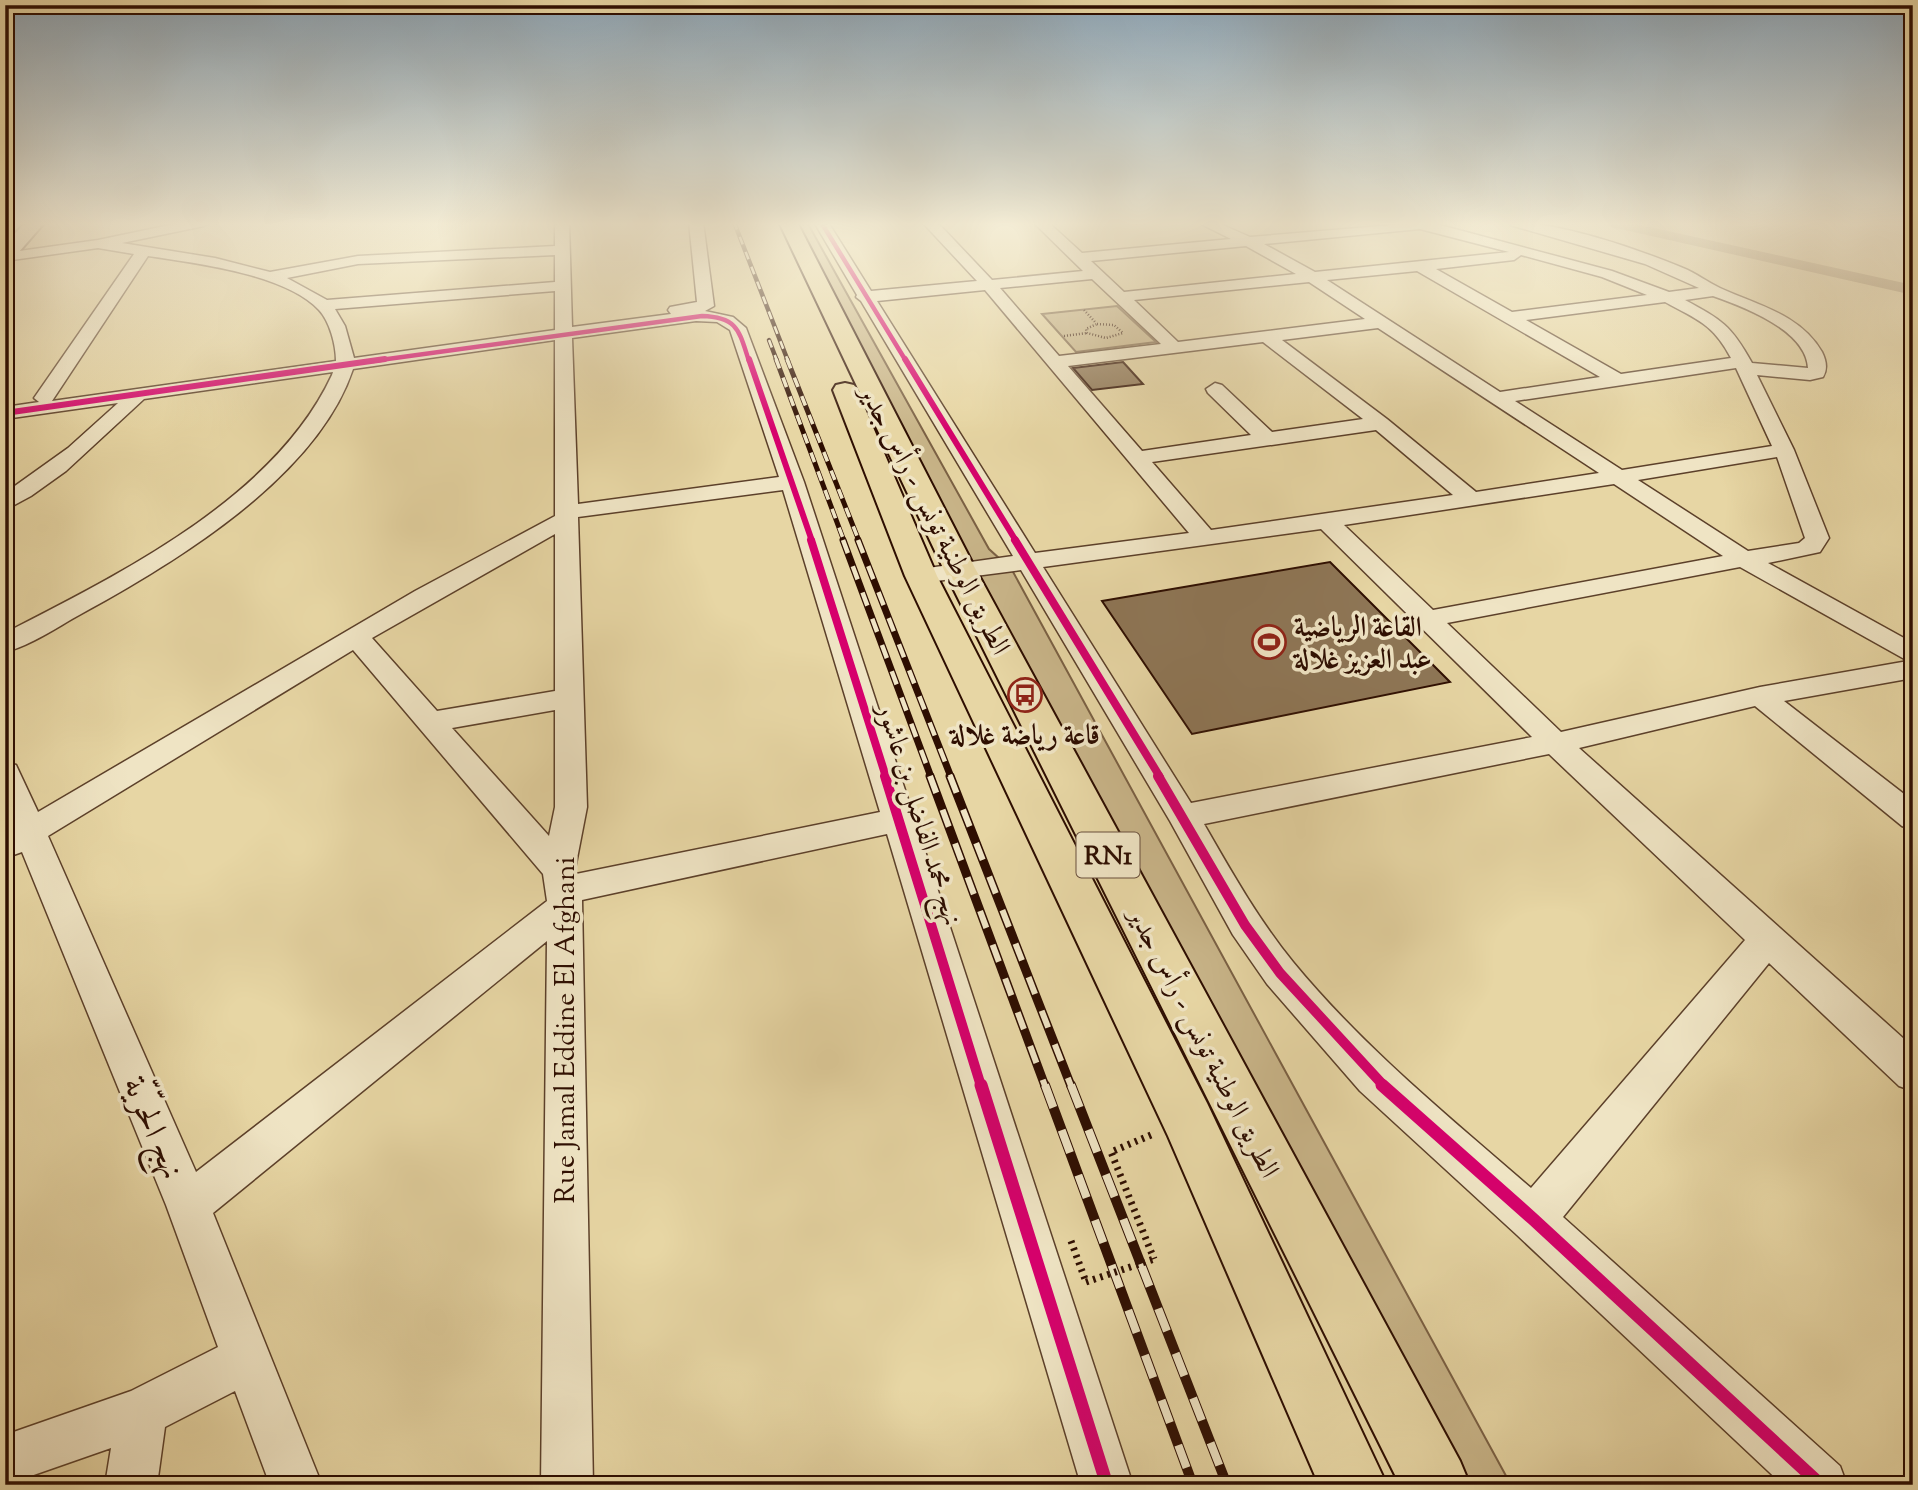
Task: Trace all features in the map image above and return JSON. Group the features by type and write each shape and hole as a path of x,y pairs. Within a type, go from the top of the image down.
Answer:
{"highway":[{"name":"الطريق الوطنية تونس - رأس جدير","path":"801,292 858,419 1436,1485"},
{"name":"الطريق الوطنية تونس - رأس جدير","path":"818,292 941,573 1353,1485"}],"street":[{"path":"44,398 117,292"},
{"path":"5,644 58,617 174,546 254,487 296,447 320,417 345,361 338,328 324,305 303,292"},
{"path":"324,305 494,292"},
{"name":"Rue Jamal Eddine El Afghani","path":"564,292 571,807 562,888 566,1485"},
{"path":"5,412 706,306 704,292"},
{"path":"861,292 1183,816 1245,925 1280,973 1374,1078 1533,1219 1821,1485"},
{"path":"864,297 921,292"},
{"path":"995,292 1206,538"},
{"path":"1115,292 1172,346"},
{"path":"1121,297 1173,292"},
{"path":"1335,292 1744,559 1913,654"},
{"path":"1466,292 1616,379"},
{"path":"1429,619 1802,550 1816,543 1811,518 1784,450 1727,335 1715,323 1654,292"},
{"path":"1511,317 1710,292"},
{"path":"1496,398 1616,379 1744,365 1799,374 1816,373 1818,369 1808,342 1796,332 1762,311 1715,292"},
{"name":"نهج محمد الفاضل بن عاشور","path":"564,329 689,316 722,317 733,322 738,328 793,482 1107,1485"},
{"path":"1054,362 1384,322"},
{"path":"1265,335 1380,423 1471,499"},
{"path":"5,403 345,361"},
{"path":"1215,389 1268,440"},
{"path":"5,503 81,449 138,394"},
{"path":"1135,458 1380,423"},
{"path":"941,573 1326,521 1784,450"},
{"path":"17,839 567,515 793,482"},
{"path":"1326,521 1555,743 1913,1073"},
{"path":"356,637 430,722 562,888"},
{"path":"1183,816 1555,743 1760,696 1913,669"},
{"path":"1760,696 1913,817"},
{"path":"430,722 569,698"},
{"name":"نهج الحرّيّة","path":"5,773 17,839 188,1205 245,1359 296,1485"},
{"path":"188,1205 562,888 898,820"},
{"path":"1533,1219 1768,939"},
{"path":"5,1461 142,1412 245,1359"},
{"path":"131,1485 142,1412"}],"path":[{"path":"1084,310 1097,324"},
{"path":"1064,336 1087,333 1106,338 1123,333 1118,327 1097,324 1086,329 1087,333"},
{"path":"1086,1282 1154,1259 1111,1152"}],"shaded area":[{"path":"827,292 846,292 989,549 1012,570 1511,1485 1450,1485"},
{"path":"1117,306 1156,342 1076,352 1042,314"}],"building":[{"path":"1123,362 1143,384 1092,390 1073,368"},
{"name":"القاعة الرياضية عبد العزيز غلالة","path":"1330,562 1450,682 1192,734 1102,601"}],"railway":[{"path":"761,292 788,361"},
{"path":"769,340 777,361"},
{"path":"776,359 844,541"},
{"path":"787,359 859,541"},
{"path":"843,540 931,777"},
{"path":"858,540 951,777"},
{"path":"930,776 1045,1086"},
{"path":"950,776 1071,1086"},
{"path":"1045,1085 1193,1485"},
{"path":"1071,1085 1227,1485"}],"cycle path":[{"path":"863,292 1183,816 1245,925 1280,973 1374,1078 1533,1219 1821,1485"},
{"path":"5,413 689,316 722,318 733,323 738,328 819,562 1107,1485"}],"place":[{"name":"القاعة الرياضية عبد العزيز غلالة","path":"1269,642"},
{"name":"قاعة رياضة غلالة","path":"1025,695"}]}
